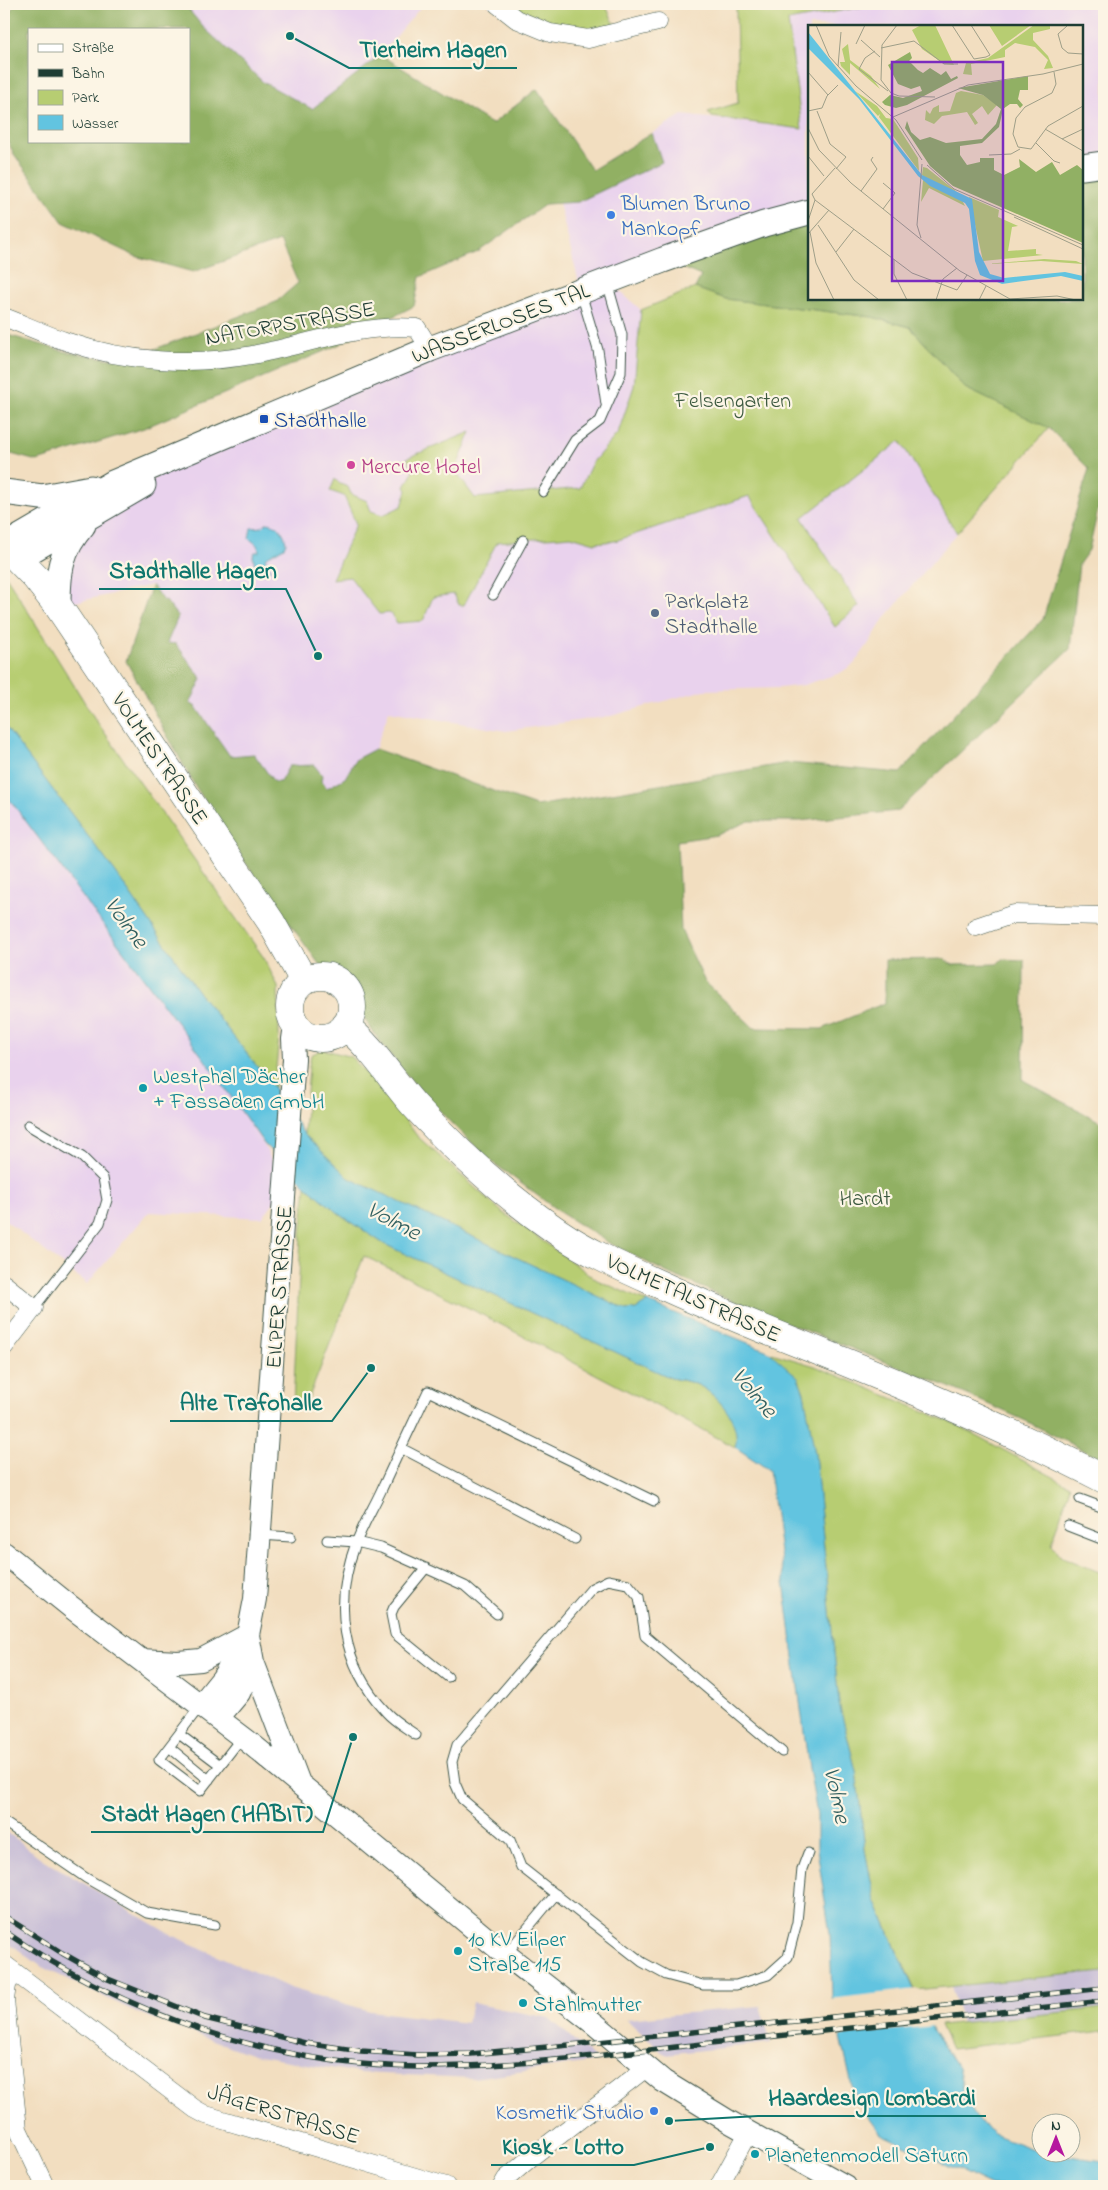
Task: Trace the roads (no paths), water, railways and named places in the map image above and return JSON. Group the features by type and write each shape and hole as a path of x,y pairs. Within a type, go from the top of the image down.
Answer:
{"main road":[{"path":"1083,167 1104,164"},
{"name":"WASSERLOSES TAL","path":"9,550 113,483 430,349 581,290 764,224 808,212"},
{"name":"WASSERLOSES TAL","path":"9,550 90,517 132,492 197,448"},
{"name":"WASSERLOSES TAL","path":"4,492 42,496 113,483"},
{"name":"WASSERLOSES TAL","path":"58,606 58,579 62,558 73,536 90,517"},
{"name":"VOLMESTRASSE","path":"9,550 58,606 271,922 304,981"},
{"path":"322,976 334,979 346,990 351,999 352,1010 345,1026 330,1037 320,1038 302,1031 290,1015 292,994 304,981 322,976"},
{"name":"VOLMETALSTRASSE","path":"345,1026 358,1036 406,1096 444,1138 512,1199 560,1234 603,1257 730,1316 968,1412 1104,1479"}],"street":[{"path":"497,4 516,18 550,33 588,39 658,22"},
{"name":"NATORPSTRASSE","path":"4,317 69,343 151,360 199,361 250,356 372,328 398,326 417,328 430,349"},
{"path":"976,927 1014,914 1104,916"},
{"name":"EILPER STRASSE","path":"210,1712 222,1679 248,1635 255,1599 294,1059 293,1039 302,1031"},
{"path":"4,1284 34,1308 4,1347"},
{"path":"4,1553 70,1607 242,1737 646,2068 676,2090 748,2133 845,2186"},
{"path":"141,1660 178,1662 201,1660 248,1635"},
{"name":"EILPER STRASSE","path":"248,1635 253,1662 300,1786"},
{"path":"210,1712 239,1693 253,1662"},
{"path":"9,1968 5,2000 8,2087 18,2129 45,2186"},
{"name":"JÄGERSTRASSE","path":"9,1968 195,2110 206,2115 446,2186"},
{"path":"502,2186 506,2179 529,2159 646,2068"},
{"path":"719,2186 748,2133"}],"lane":[{"path":"544,492 575,440 600,421 620,373 622,335 607,281"},
{"path":"581,290 598,350 606,404"},
{"path":"493,595 523,540"},
{"path":"28,1125 82,1158 103,1178 107,1200 100,1223 34,1308"},
{"path":"416,1735 387,1714 368,1691 354,1664 345,1637 344,1608 346,1574 356,1542 428,1391 654,1501"},
{"path":"401,1448 575,1539"},
{"path":"1080,1498 1104,1508"},
{"path":"1068,1526 1104,1540"},
{"path":"259,1535 291,1537"},
{"path":"327,1540 356,1542 381,1548 465,1586 498,1614"},
{"path":"426,1568 394,1607 391,1614 395,1634 448,1677"},
{"path":"782,1752 645,1636 639,1597 628,1584 608,1580 592,1588 457,1745 452,1762 455,1783 462,1799 510,1840 521,1867 642,1962 666,1975 703,1985 736,1984 768,1975 788,1957 797,1922 802,1869 808,1853"},
{"path":"210,1712 179,1734 159,1760 200,1791 242,1737"},
{"path":"179,1734 220,1765"},
{"path":"169,1747 209,1780"},
{"path":"4,1822 86,1878 147,1913 215,1925"},
{"path":"505,1954 556,1894"}],"water":[{"path":"266,523 270,523 280,529 286,543 284,547 265,558 270,570 266,574 255,566 253,556 255,552 259,552 256,544 249,538 251,528 262,527"},
{"name":"Volme","path":"4,725 115,872 199,993 274,1088 304,1134 349,1178 627,1310 636,1309 647,1302 768,1351 798,1377 804,1393 815,1454 839,1704 856,1771 865,1850 875,1901 923,2010 934,2032 958,2068 966,2101 979,2122 994,2134 1030,2148 1030,2162 1080,2162 1080,2158 1104,2161 1104,2186 992,2186 881,2134 862,2108 852,2086 832,1997 830,1934 817,1849 817,1815 808,1762 769,1470 735,1447 735,1429 727,1411 713,1396 698,1385 671,1378 384,1244 341,1215 306,1186 265,1145 205,1060 4,792"}],"railway":[{"path":"4,1916 62,1953 108,1979 205,2018 305,2043 361,2051 417,2055 471,2054 580,2044 1104,1988"},
{"path":"4,1931 50,1961 99,1987 150,2010 202,2030 255,2045 309,2057 364,2064 419,2067 532,2062 1104,2001"}],"place":[{"name":"Tierheim Hagen","path":"290,36"},
{"name":"Blumen Bruno Mankopf","path":"611,215"},
{"name":"Stadthalle","path":"264,419"},
{"name":"Mercure Hotel","path":"351,465"},
{"name":"Parkplatz Stadthalle","path":"655,613"},
{"name":"Stadthalle Hagen","path":"318,656"},
{"name":"Westphal Dächer + Fassaden GmbH","path":"143,1088"},
{"name":"Alte Trafohalle","path":"371,1368"},
{"name":"Stadt Hagen (HABIT)","path":"353,1737"},
{"name":"10 KV Eilper Straße 115","path":"458,1951"},
{"name":"Stahlmutter","path":"523,2003"},
{"name":"Kosmetik Studio","path":"654,2111"},
{"name":"Haardesign Lombardi","path":"669,2121"},
{"name":"Kiosk - Lotto","path":"710,2147"},
{"name":"Planetenmodell Saturn","path":"755,2154"}],"park label":[{"name":"Felsengarten","path":"733,399"},
{"name":"Hardt","path":"865,1197"}]}
